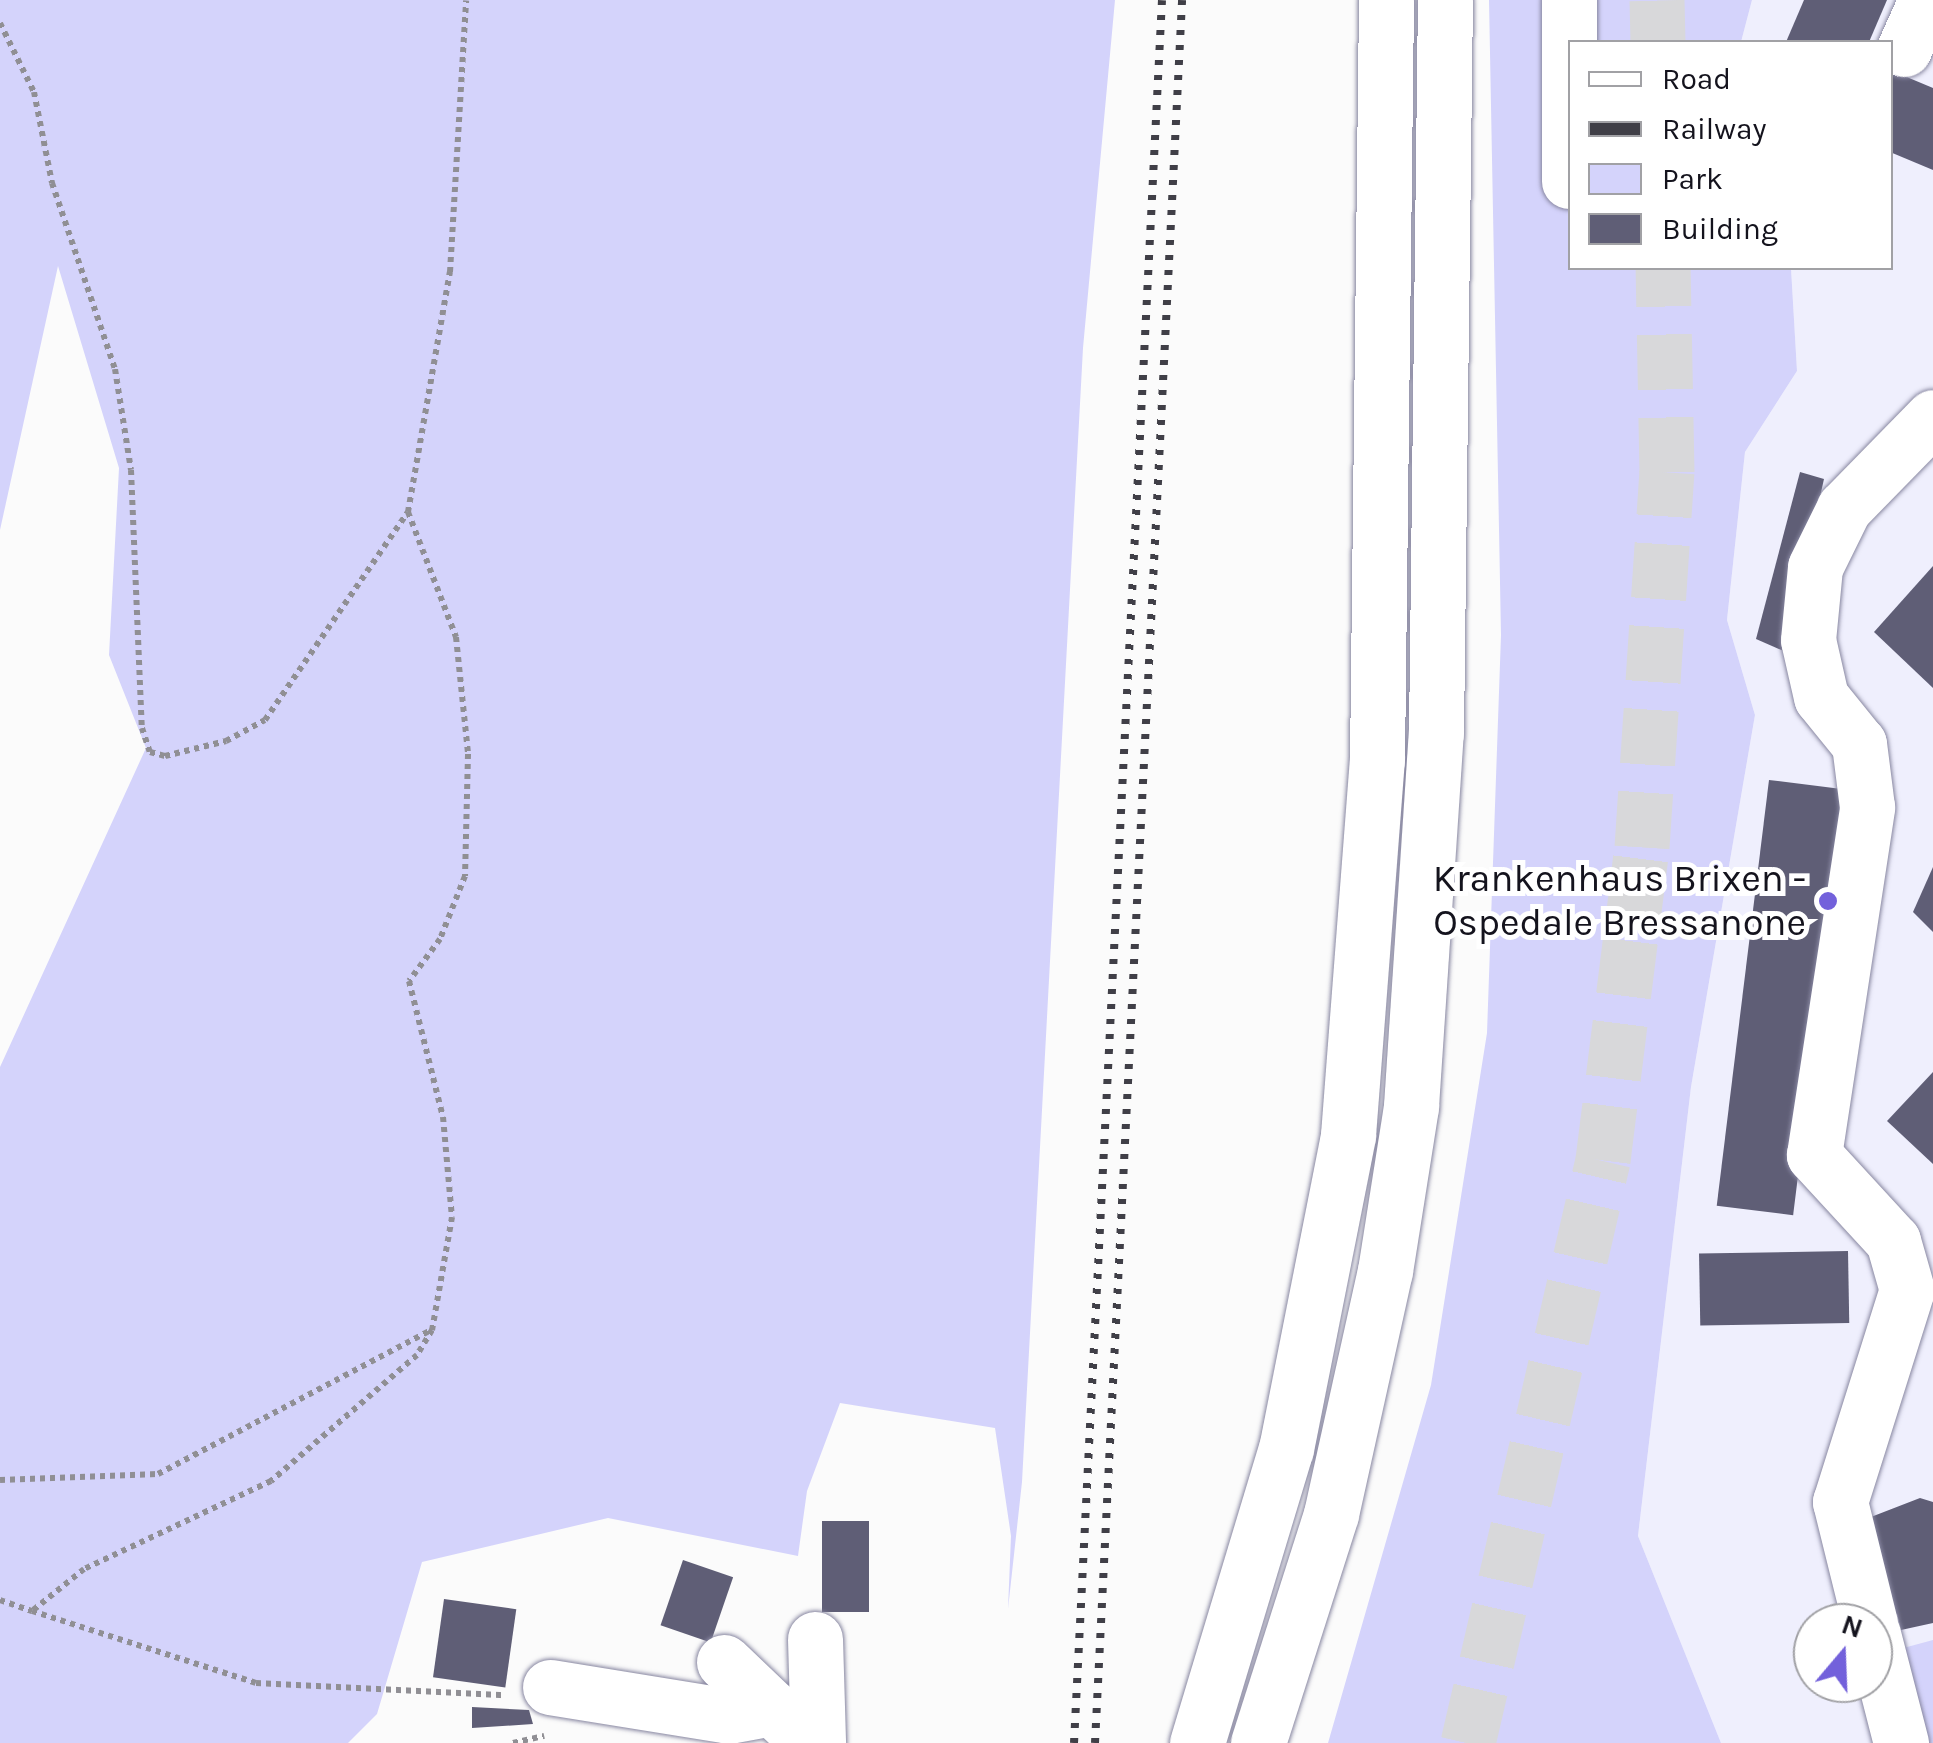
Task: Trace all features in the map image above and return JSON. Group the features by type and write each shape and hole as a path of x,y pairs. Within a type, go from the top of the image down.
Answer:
{"main road":[{"path":"1197,1743 1245,1599 1320,1302 1364,971 1377,760 1386,0"},
{"path":"1258,1743 1290,1656 1351,1429 1413,1088 1436,733 1446,0"},
{"path":"1569,0 1569,40"},
{"path":"1904,49 1926,0"},
{"path":"1865,1603 1840,1502 1907,1290 1893,1241 1814,1155 1867,807 1859,744 1820,697 1808,640 1816,566 1844,508 1933,417"},
{"path":"816,1639 818,1743"},
{"path":"724,1662 790,1726"},
{"path":"550,1686 790,1726"},
{"path":"1891,1703 1901,1743"}],"path":[{"path":"0,23 34,92 52,184 115,369 131,470 142,728 150,752 165,756 226,742 265,720 408,512 450,272 466,0"},
{"path":"32,1611 84,1569 272,1481 417,1354 432,1330 452,1217 443,1117 409,981 440,939 465,876 468,754 456,637 408,512"},
{"path":"0,1480 158,1474 432,1330"},
{"path":"0,1600 256,1683 504,1694 550,1686"}],"shaded area":[{"name":"Krankenhaus Brixen - Ospedale Bressanone","path":"1752,0 1933,0 1933,1743 1721,1743 1638,1536 1691,1087 1755,715 1727,620 1745,452 1797,371 1791,270 1893,270 1893,40 1742,40"}],"green space":[{"path":"0,0 1115,0 1083,348 1022,1482 1008,1609 1011,1536 995,1428 840,1403 807,1491 798,1556 608,1518 422,1562 377,1714 348,1743 0,1743 0,1067 146,748 109,655 119,468 58,266 0,530"},
{"path":"1489,0 1752,0 1742,40 1568,40 1568,270 1791,270 1797,371 1745,452 1727,620 1755,715 1691,1087 1638,1536 1721,1743 1328,1743 1431,1385 1487,1033 1501,635"},
{"path":"1933,1640 1933,1743 1920,1743 1896,1650"}],"building":[{"path":"1804,0 1887,0 1870,40 1787,40"},
{"path":"1893,71 1933,88 1933,170 1893,153"},
{"path":"1800,472 1824,479 1786,652 1756,639"},
{"path":"1933,566 1933,688 1874,632"},
{"path":"1769,780 1845,789 1793,1215 1717,1206"},
{"path":"1933,867 1933,932 1913,912"},
{"path":"1933,1072 1933,1164 1887,1121"},
{"path":"1848,1251 1849,1323 1700,1326 1699,1254"},
{"path":"1920,1498 1933,1502 1933,1623 1901,1630 1897,1614 1893,1615 1893,1603 1879,1603 1858,1522"},
{"path":"822,1521 869,1521 869,1612 822,1612"},
{"path":"683,1560 733,1577 711,1642 661,1625"},
{"path":"444,1599 516,1609 505,1687 433,1677"},
{"path":"472,1707 529,1710 533,1724 472,1728"}],"tunnel":[{"path":"1657,0 1658,40"},
{"path":"1468,1743 1603,1160 1642,847 1667,472 1663,270"}],"railway":[{"path":"1074,1743 1162,0"},
{"path":"1095,1743 1182,0"}],"place":[{"name":"Krankenhaus Brixen - Ospedale Bressanone","path":"1828,901"}]}
